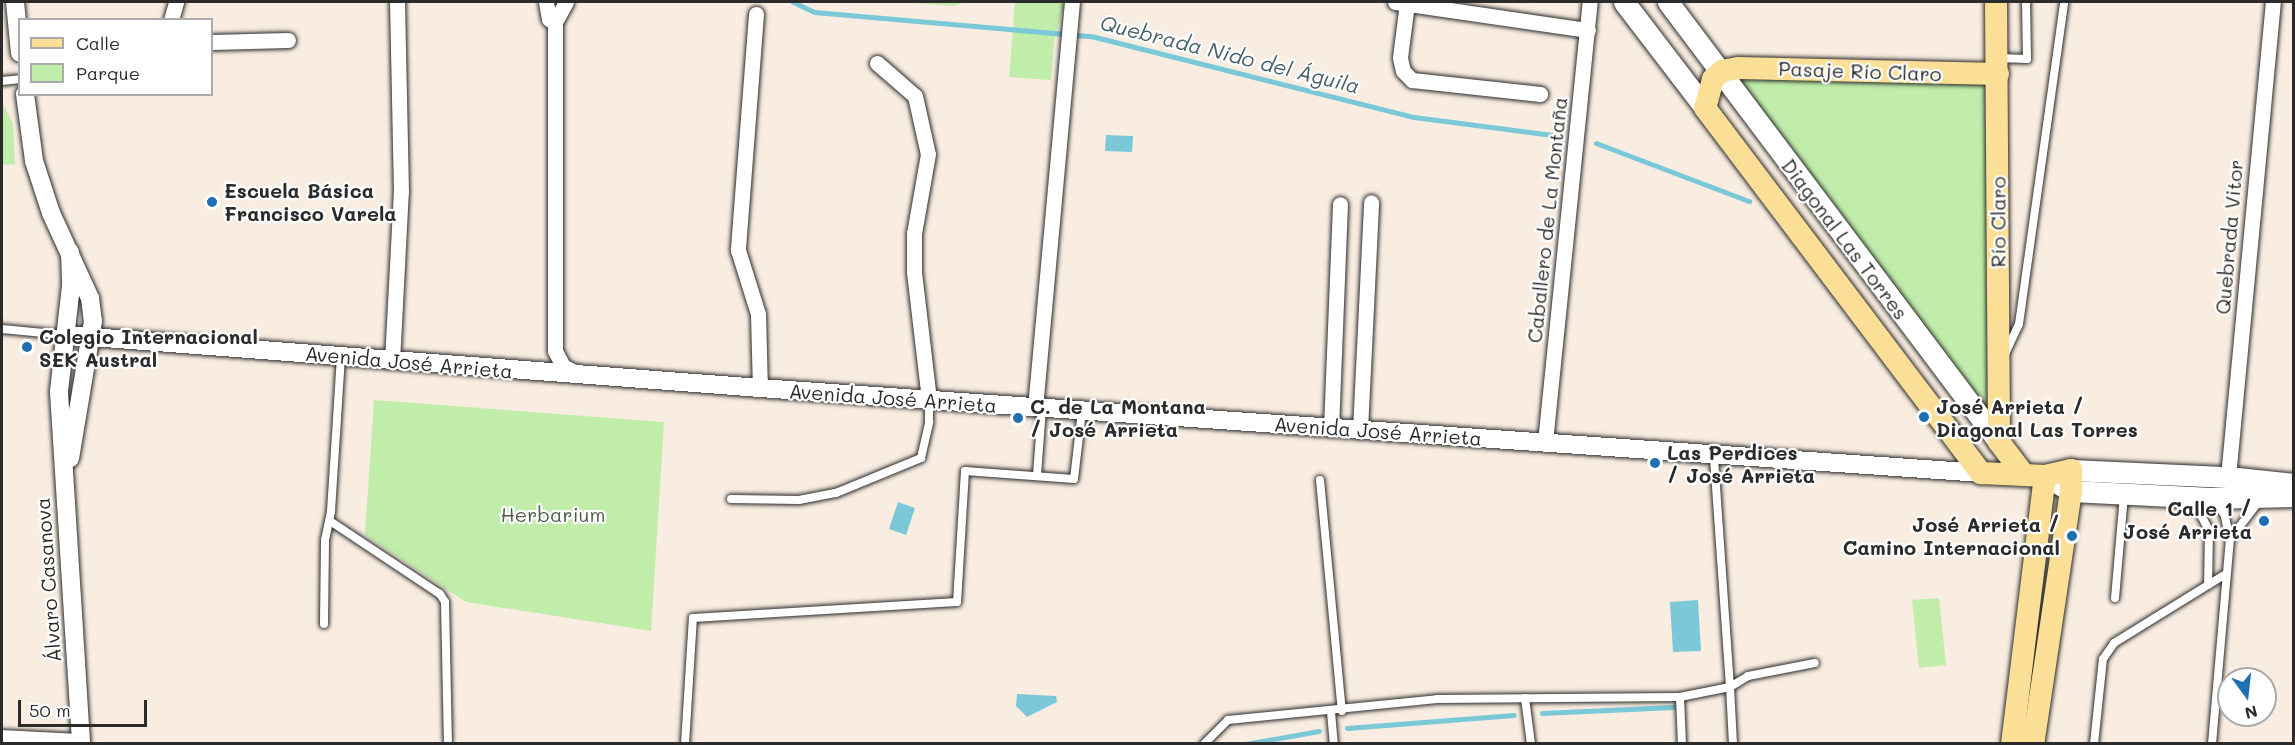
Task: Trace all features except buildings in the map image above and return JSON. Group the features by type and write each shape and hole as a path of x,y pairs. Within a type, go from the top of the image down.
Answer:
{"main road":[{"name":"Diagonal Las Torres","path":"1624,2 1981,473"},
{"name":"Diagonal Las Torres","path":"1668,2 1999,442 2035,476"},
{"name":"Río Claro","path":"1996,2 1999,442"},
{"name":"Pasaje Río Claro","path":"1722,71 1738,68 1998,66"},
{"path":"1705,108 1707,88 1722,71"},
{"name":"Avenida José Arrieta","path":"1981,473 2071,480 2124,494 2262,499 2294,496"},
{"name":"Avenida José Arrieta","path":"2071,480 2179,474 2294,484"},
{"path":"2012,744 2035,476"},
{"path":"2032,744 2071,480"}],"street":[{"path":"172,18 176,2"},
{"path":"392,361 401,192 397,2"},
{"path":"546,2 549,19 555,22"},
{"path":"566,2 555,22 555,351 563,366 580,375"},
{"path":"1540,94 1412,81 1403,71 1400,58 1401,2 1588,30"},
{"name":"Caballero de La Montaña","path":"1545,442 1590,2"},
{"name":"Quebrada Vitor","path":"2228,477 2273,2"},
{"path":"1038,408 1071,9"},
{"path":"756,14 738,250 758,314 760,388"},
{"path":"213,42 288,40"},
{"path":"877,63 915,96 928,154 914,233 914,272 929,400"},
{"name":"Álvaro Casanova","path":"25,96 34,161 51,213 90,298 93,337 64,486"},
{"path":"1360,430 1371,202"},
{"path":"1331,428 1340,204"},
{"name":"Álvaro Casanova","path":"70,252 72,286 59,392 81,742"},
{"name":"Avenida José Arrieta","path":"65,335 524,371 1545,442 1714,457 1981,473"},
{"path":"524,371 547,364 555,351"},
{"path":"2,737 81,742"}],"lane":[{"path":"1998,66 2027,58 2026,2"},
{"path":"1997,372 2019,324 2064,2"},
{"path":"2,81 18,79"},
{"path":"2,329 65,335"},
{"path":"324,624 325,540 330,521 341,357"},
{"path":"732,500 800,500 836,493 921,458 929,422 929,400"},
{"path":"1037,475 1038,408"},
{"path":"685,744 693,618 957,602 965,471 1074,479 1082,411"},
{"path":"1714,457 1733,744"},
{"path":"2179,474 2212,498 2224,514 2230,539 2224,575 2212,744"},
{"path":"1320,480 1342,711"},
{"path":"2115,598 2124,494"},
{"path":"2189,497 2203,513 2209,531 2208,585"},
{"path":"2230,539 2262,499"},
{"path":"330,521 440,594 445,602 448,741"},
{"path":"2094,744 2103,659 2114,643 2224,575"},
{"path":"1204,744 1228,720 1342,711 1437,699 1680,697 1730,687 1748,676 1815,663"},
{"path":"1680,697 1682,744"},
{"path":"1525,698 1531,744"},
{"path":"1331,712 1334,744"}],"green space":[{"path":"904,2 965,2 953,6"},
{"path":"1015,2 1065,2 1054,41 1051,80 1009,77"},
{"path":"1731,71 1987,81 1990,417"},
{"path":"2,102 13,124 15,164 2,165"},
{"name":"Herbarium","path":"374,400 664,422 651,631 466,602 365,535"},
{"path":"1939,598 1946,665 1919,668 1912,600"}],"water":[{"path":"1106,135 1133,136 1132,152 1105,151"},
{"path":"898,502 915,508 906,535 889,529"},
{"path":"1698,600 1701,651 1673,652 1670,602"},
{"path":"1017,694 1056,696 1057,702 1027,717 1016,706"}],"waterway":[{"name":"Quebrada Nido del Águila","path":"793,2 814,12 1091,36 1414,117 1552,135"},
{"name":"Quebrada Nido del Águila","path":"1596,143 1749,201"},
{"path":"1542,713 1674,707"},
{"path":"1347,728 1513,715"},
{"path":"1245,744 1319,731"}],"place":[{"name":"Escuela Básica Francisco Varela","path":"212,202"},
{"name":"Colegio Internacional SEK Austral","path":"27,347"},
{"name":"José Arrieta / Diagonal Las Torres","path":"1924,417"},
{"name":"C. de La Montana / José Arrieta","path":"1018,418"},
{"name":"Las Perdices / José Arrieta","path":"1655,463"},
{"name":"Calle 1 / José Arrieta","path":"2264,521"},
{"name":"José Arrieta / Camino Internacional","path":"2072,536"}]}
